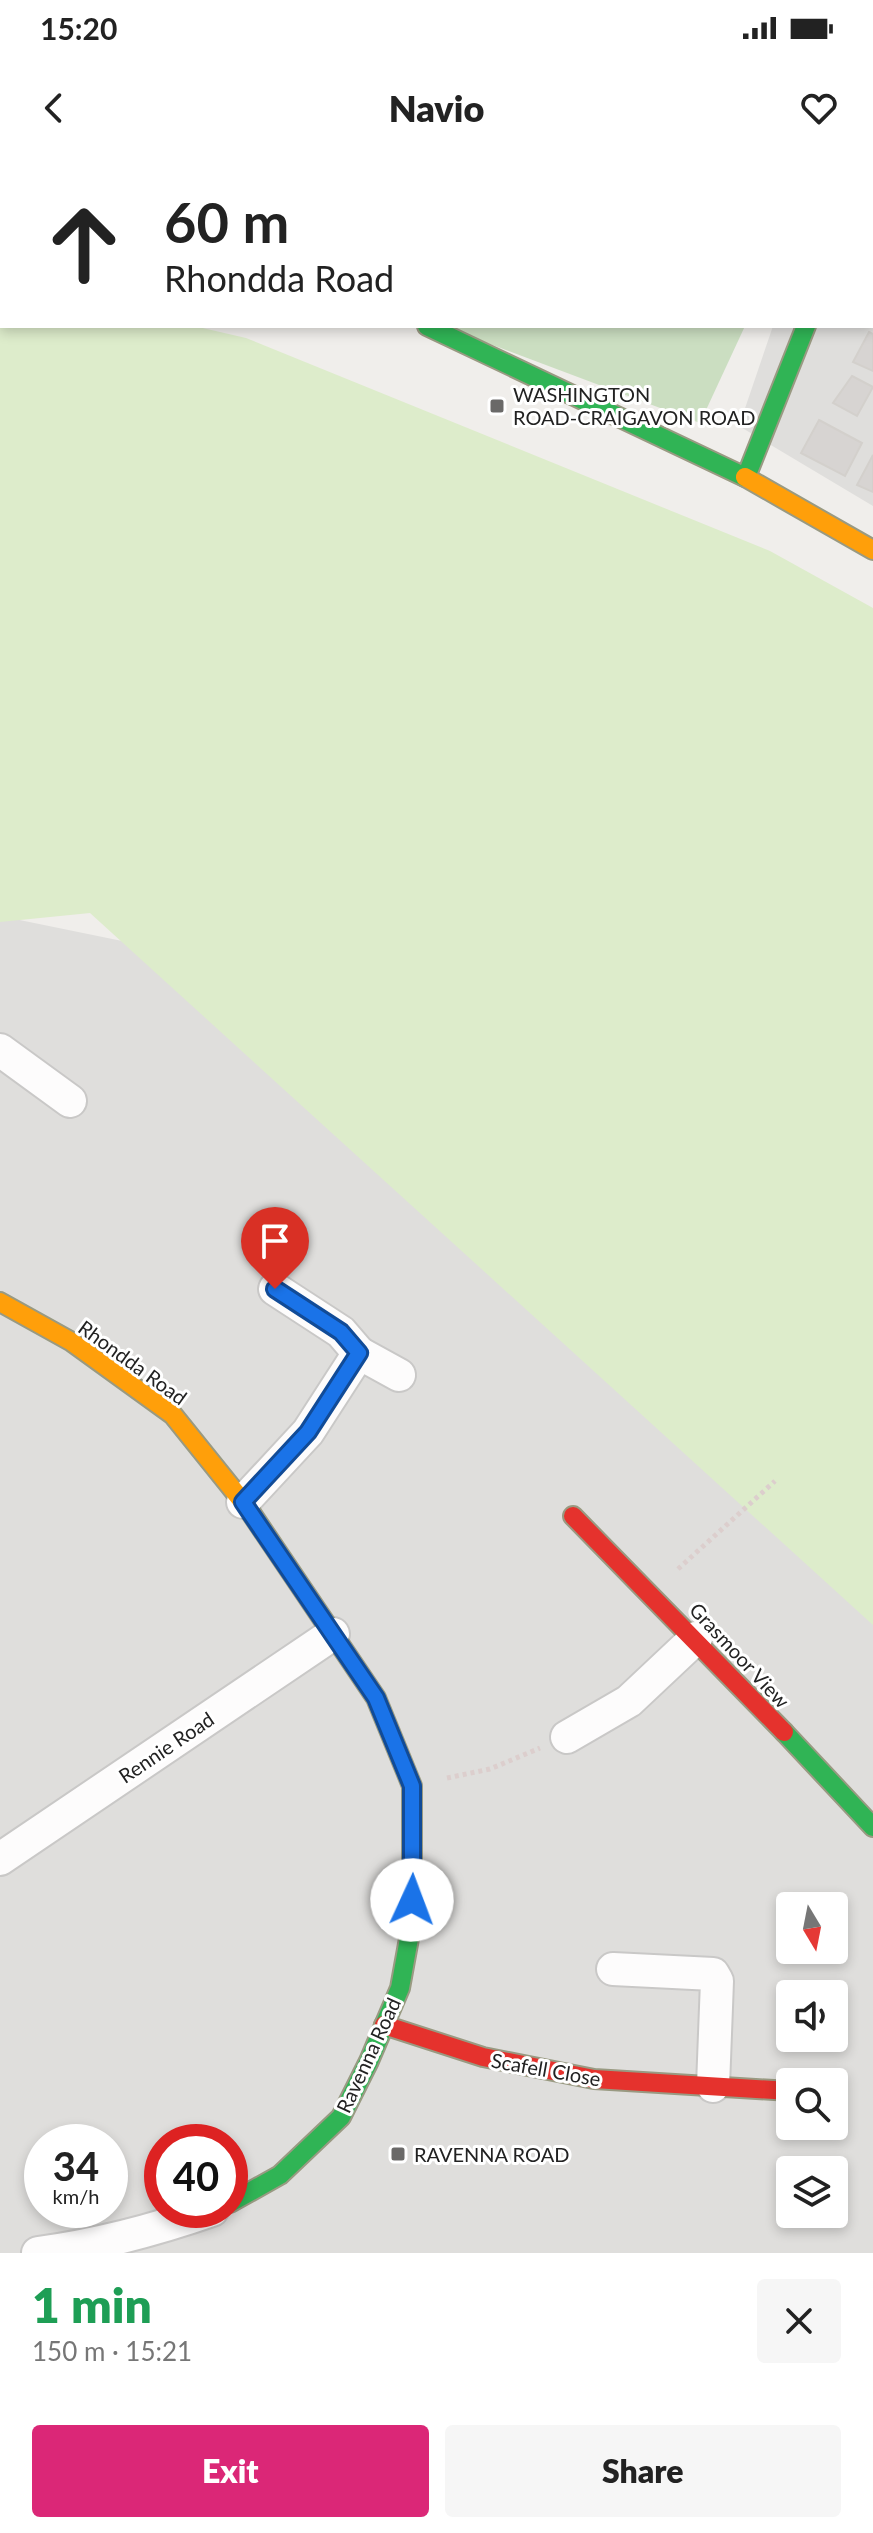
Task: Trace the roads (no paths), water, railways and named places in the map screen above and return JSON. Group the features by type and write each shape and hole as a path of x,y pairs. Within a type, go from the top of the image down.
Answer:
{"street":[{"path":"431,328 746,477 873,550"},
{"path":"746,477 805,328"},
{"path":"0,1050 70,1101"},
{"path":"275,1289 341,1332 359,1353 399,1375"},
{"name":"Rhondda Road","path":"0,1302 72,1342 173,1415 243,1502 333,1634"},
{"path":"243,1502 308,1432 359,1353"},
{"name":"Grasmoor View","path":"573,1516 696,1638 873,1827"},
{"name":"Ravenna Road","path":"248,2193 280,2175 341,2117 400,1988 412,1922 412,1786 376,1698 333,1634"},
{"name":"Rennie Road","path":"0,1859 333,1634"},
{"path":"567,1737 629,1701 696,1638"},
{"path":"613,1969 713,1974 717,1981 713,2086"},
{"name":"Scafell Close","path":"384,2025 483,2057 580,2077 776,2090"},
{"path":"38,2253 86,2246 159,2228"}],"place":[{"name":"WASHINGTON ROAD-CRAIGAVON ROAD","path":"497,406"},
{"name":"RAVENNA ROAD","path":"398,2154"}]}
